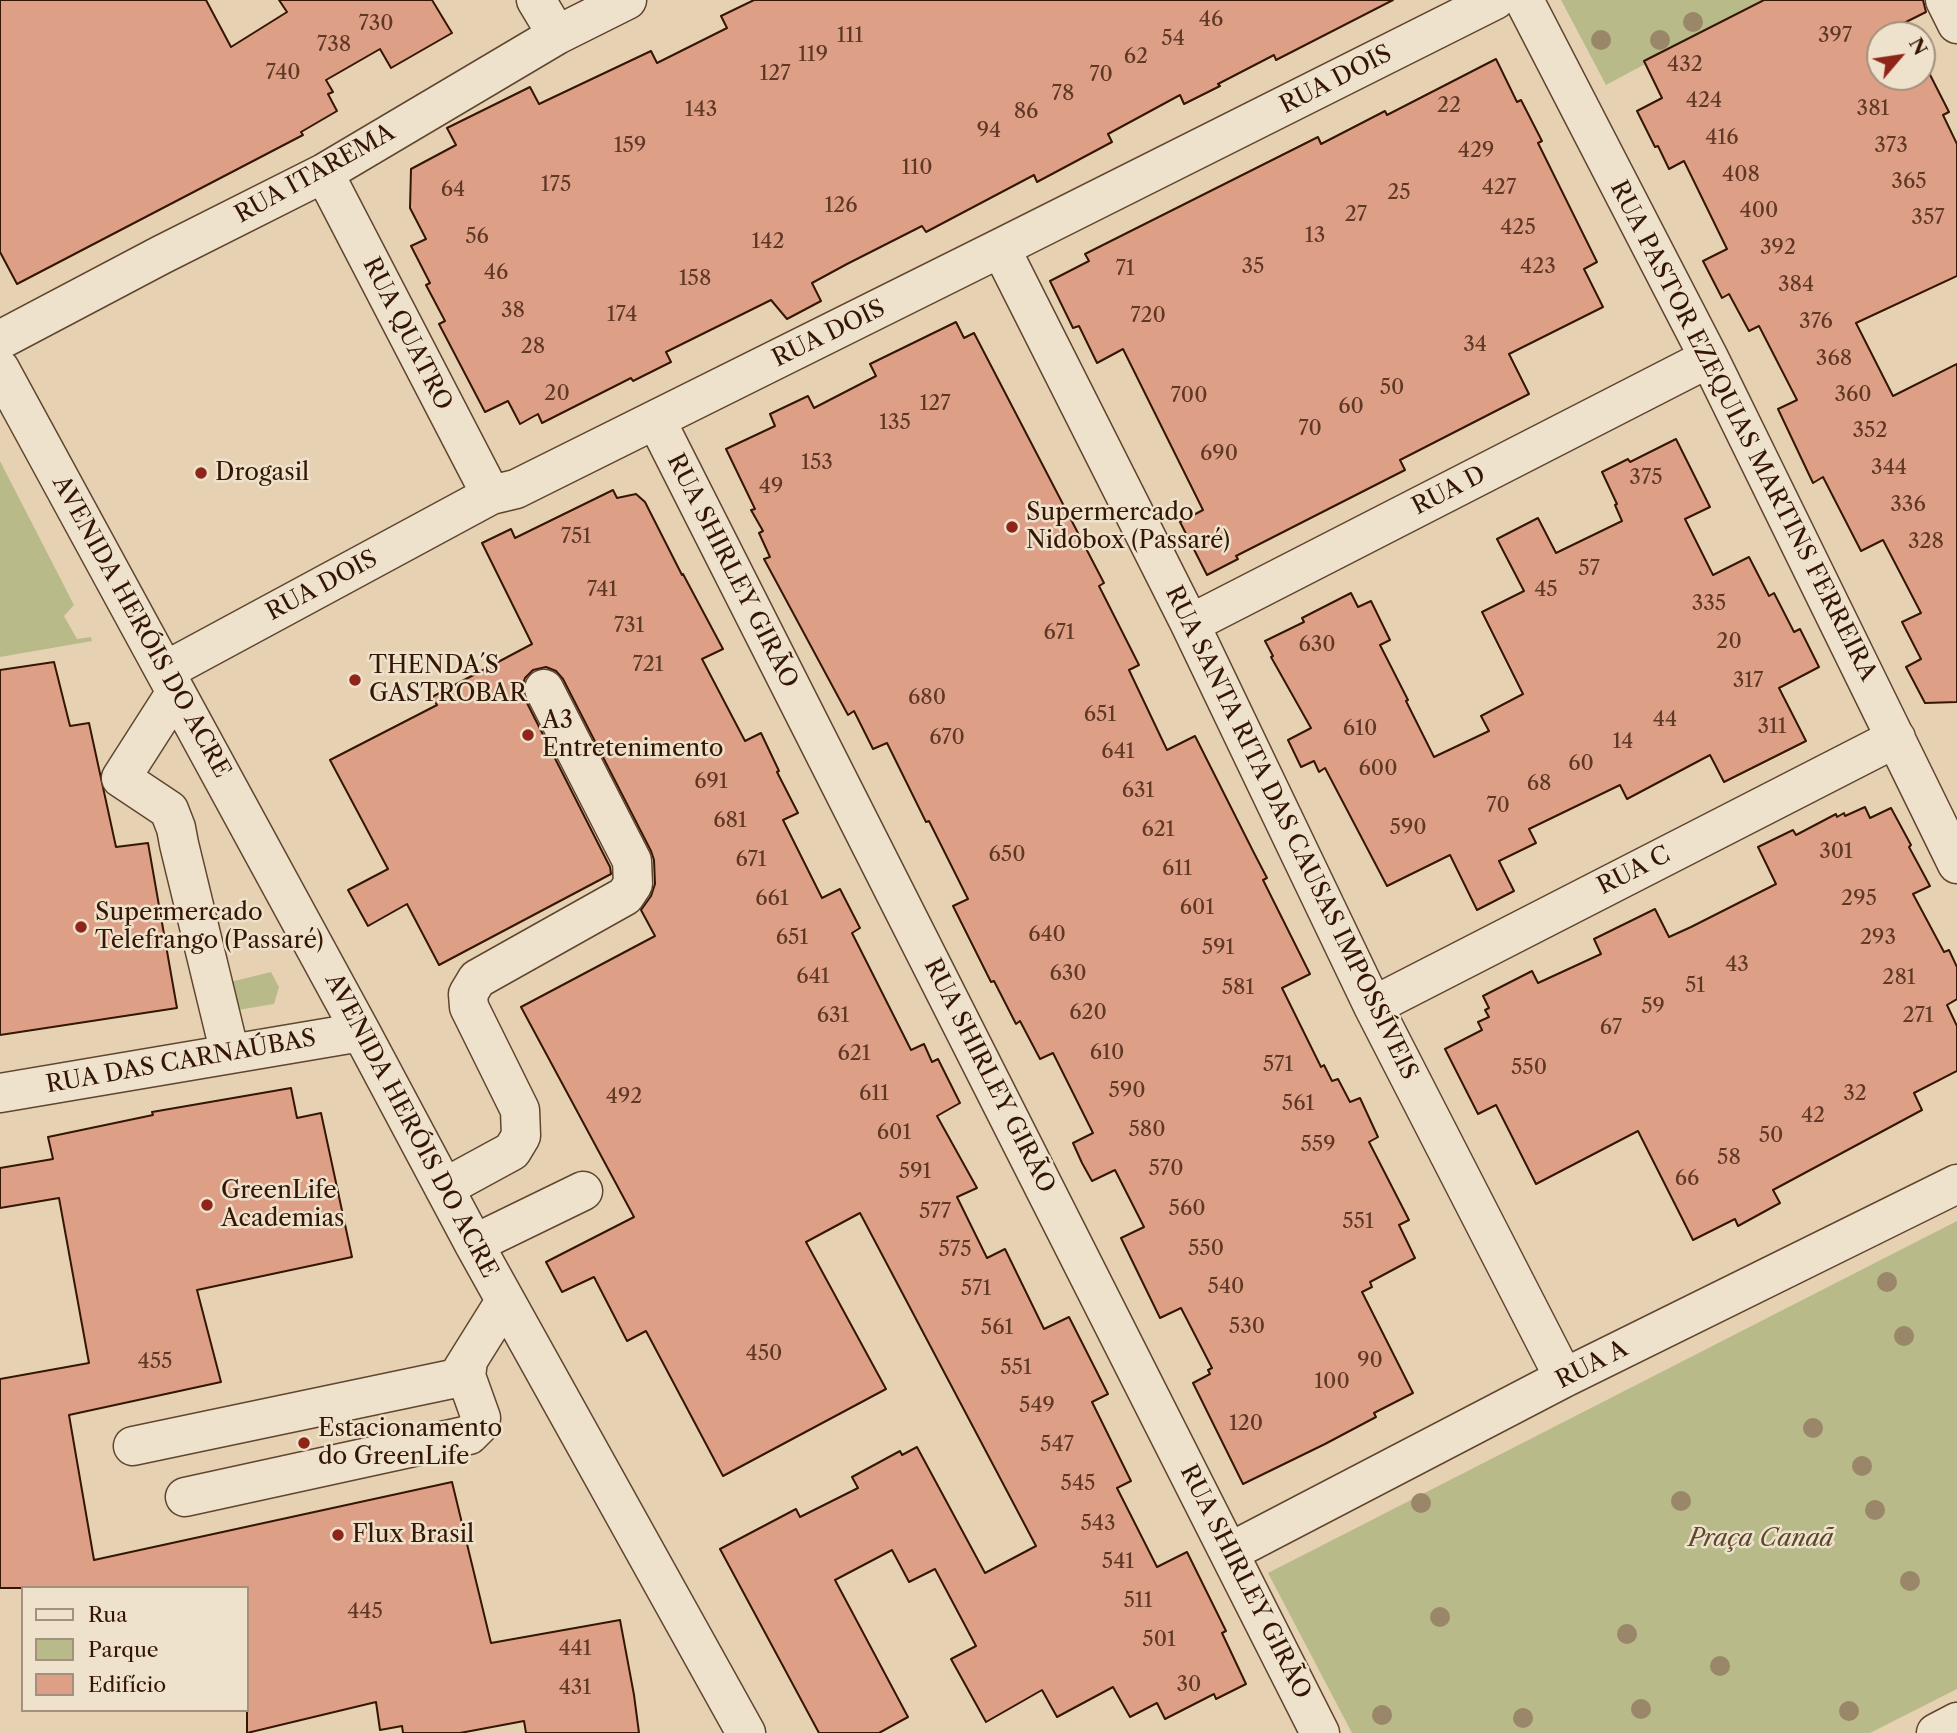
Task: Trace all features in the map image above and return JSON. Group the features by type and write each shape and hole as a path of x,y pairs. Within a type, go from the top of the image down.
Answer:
{"street":[{"path":"536,0 556,35"},
{"name":"RUA ITAREMA","path":"0,341 324,173 556,35 627,0"},
{"name":"RUA DOIS","path":"170,682 491,495 516,489 656,420 1495,0"},
{"name":"RUA PASTOR EZEQUIAS MARTINS FERREIRA","path":"1524,0 1709,358 1957,864"},
{"path":"1945,0 1957,24"},
{"name":"RUA QUATRO","path":"324,173 491,495"},
{"name":"RUA SANTA RITA DAS CAUSAS IMPOSSÍVEIS","path":"1000,249 1190,624 1373,1006 1564,1378"},
{"name":"RUA D","path":"1190,624 1709,358"},
{"name":"AVENIDA HERÓIS DO ACRE","path":"0,369 505,1301 746,1733"},
{"name":"RUA SHIRLEY GIRÃO","path":"656,420 1320,1733"},
{"path":"170,682 121,778 169,810 176,828 230,1054"},
{"path":"444,1188 512,1151 521,1136 520,1110 469,1007 468,993 477,979 625,896 633,884 632,862 544,690"},
{"name":"RUA C","path":"1373,1006 1896,738"},
{"name":"RUA DAS CARNAÚBAS","path":"0,1093 361,1032"},
{"name":"RUA A","path":"1230,1552 1564,1378 1957,1184"},
{"path":"474,1244 583,1191"},
{"path":"133,1446 457,1378 505,1301"},
{"path":"185,1497 469,1436 480,1424 481,1418 466,1376 468,1361"},
{"path":"1936,1733 1957,1722"}],"green space":[{"path":"1561,0 1765,0 1606,85"},
{"path":"0,461 74,605 64,616 77,639 91,637 92,641 0,657"},
{"path":"271,972 279,987 274,1004 232,1011 226,983"},
{"name":"Praça Canaã","path":"1957,1221 1957,1689 1870,1733 1352,1733 1268,1573"}],"building":[{"path":"0,0 206,0 231,47 287,12 279,0 432,0 452,33 391,68 380,49 326,80 333,92 328,94 337,111 301,132 303,135 17,284 0,252"},
{"path":"754,0 1393,0 1276,60 1274,55 1184,104 1180,95 1108,134 1112,142 1037,182 1034,175 926,232 922,226 847,264 812,283 821,301 787,319 771,300 666,352 671,362 633,381 631,378 542,423 538,414 520,424 508,401 485,412 439,324 445,321 426,285 430,283 411,246 426,239 410,208 411,169 456,145 447,128 530,87 539,104 651,51 657,63 727,28 721,16"},
{"path":"1764,0 1923,0 1926,12 1908,21 1866,21 1866,91 1936,91 1936,86 1949,112 1943,115 1957,144 1957,276 1856,323 1893,396 1957,364 1957,702 1925,703 1906,667 1921,659 1902,622 1921,613 1883,540 1861,551 1823,477 1813,483 1778,409 1797,400 1759,326 1749,331 1729,294 1722,298 1703,261 1727,249 1684,161 1669,169 1637,111 1662,98 1644,61"},
{"path":"1496,59 1517,102 1521,100 1542,141 1538,143 1597,262 1584,269 1603,307 1509,354 1529,394 1400,460 1405,470 1236,556 1238,559 1207,575 1180,522 1203,510 1123,349 1097,363 1079,326 1073,328 1050,281 1089,261 1085,254 1318,137 1321,144 1385,111 1387,115"},
{"path":"956,322 964,338 974,333 1104,583 1099,586 1139,665 1129,670 1167,750 1195,736 1267,878 1263,880 1310,974 1282,988 1321,1067 1324,1065 1332,1081 1338,1079 1350,1102 1360,1098 1378,1137 1369,1142 1409,1220 1399,1225 1415,1258 1370,1282 1372,1287 1362,1292 1413,1393 1374,1413 1376,1417 1243,1484 1193,1383 1210,1374 1208,1370 1212,1368 1181,1308 1160,1318 1121,1238 1144,1227 1115,1170 1092,1181 1082,1163 1073,1143 1093,1133 1053,1053 1040,1059 1020,1021 1016,1024 994,981 991,982 953,906 968,899 887,743 873,749 854,711 848,715 764,559 770,557 759,533 763,531 751,510 755,509 726,449 775,426 770,414 808,396 814,408 876,376 870,364"},
{"path":"1676,439 1710,507 1685,519 1713,575 1749,557 1769,596 1774,593 1794,632 1800,629 1819,667 1779,688 1806,741 1724,782 1710,755 1627,799 1620,785 1529,829 1536,843 1499,861 1514,891 1477,910 1450,855 1387,886 1325,768 1319,772 1314,761 1301,767 1288,740 1311,728 1271,657 1273,656 1265,641 1304,622 1302,618 1351,593 1358,607 1371,601 1390,640 1380,645 1434,757 1489,731 1481,716 1523,694 1482,612 1524,591 1497,539 1538,518 1556,553 1622,521 1602,472 1628,459 1630,462"},
{"path":"613,490 617,498 636,494 645,502 723,649 702,659 745,741 761,733 798,813 783,820 822,898 840,889 860,928 852,933 911,1050 924,1044 932,1062 938,1059 960,1103 937,1116 977,1188 957,1197 987,1258 1005,1249 1044,1329 1069,1317 1108,1394 1092,1402 1131,1481 1117,1488 1157,1567 1187,1552 1226,1631 1222,1633 1246,1684 1216,1699 1214,1694 1165,1719 1157,1703 1130,1717 1113,1687 1057,1717 1042,1690 986,1722 951,1659 976,1646 935,1569 909,1582 892,1550 835,1580 908,1717 879,1733 819,1733 720,1549 796,1509 800,1517 858,1488 852,1477 900,1451 902,1455 917,1447 985,1573 1036,1546 860,1213 806,1242 886,1389 723,1476 646,1331 627,1341 594,1277 562,1292 546,1262 634,1217 521,1007 655,936 641,910 651,896 655,884 651,851 563,679 556,671 546,667 533,670 525,678 522,687 525,699 610,867 611,874 439,965 407,904 368,926 348,890 388,869 330,760 437,705 432,697 532,644 482,543 511,529 515,538"},
{"name":"Supermercado Telefrango (Passaré)","path":"54,662 70,726 89,723 116,847 148,843 177,1008 0,1035 0,670"},
{"path":"1865,807 1870,818 1891,808 1930,886 1913,894 1944,952 1949,950 1957,967 1957,999 1947,1005 1957,1026 1957,1071 1914,1093 1922,1110 1773,1190 1780,1203 1738,1226 1735,1219 1693,1240 1638,1131 1536,1184 1496,1105 1478,1114 1445,1049 1482,1030 1478,1022 1489,1017 1485,1010 1489,1008 1483,996 1532,971 1538,983 1601,954 1594,939 1655,909 1669,937 1691,927 1776,884 1758,847 1793,830 1796,835 1836,814 1837,817 1844,813 1845,816"},
{"path":"291,1088 297,1118 321,1113 352,1257 197,1290 221,1382 69,1415 94,1560 452,1482 491,1643 620,1620 639,1733 526,1733 524,1721 460,1733 403,1733 402,1726 380,1730 376,1702 247,1733 248,1586 0,1588 0,1379 89,1363 59,1198 0,1208 0,1168 53,1159 48,1137 153,1115 152,1112"}],"place":[{"name":"Drogasil","path":"201,473"},
{"name":"Supermercado Nidobox (Passaré)","path":"1012,527"},
{"name":"THENDA´S GASTROBAR","path":"355,680"},
{"name":"A3 Entretenimento","path":"528,735"},
{"name":"Supermercado Telefrango (Passaré)","path":"81,927"},
{"name":"GreenLife Academias","path":"207,1205"},
{"name":"Estacionamento do GreenLife","path":"304,1443"},
{"name":"Flux Brasil","path":"338,1535"}]}
